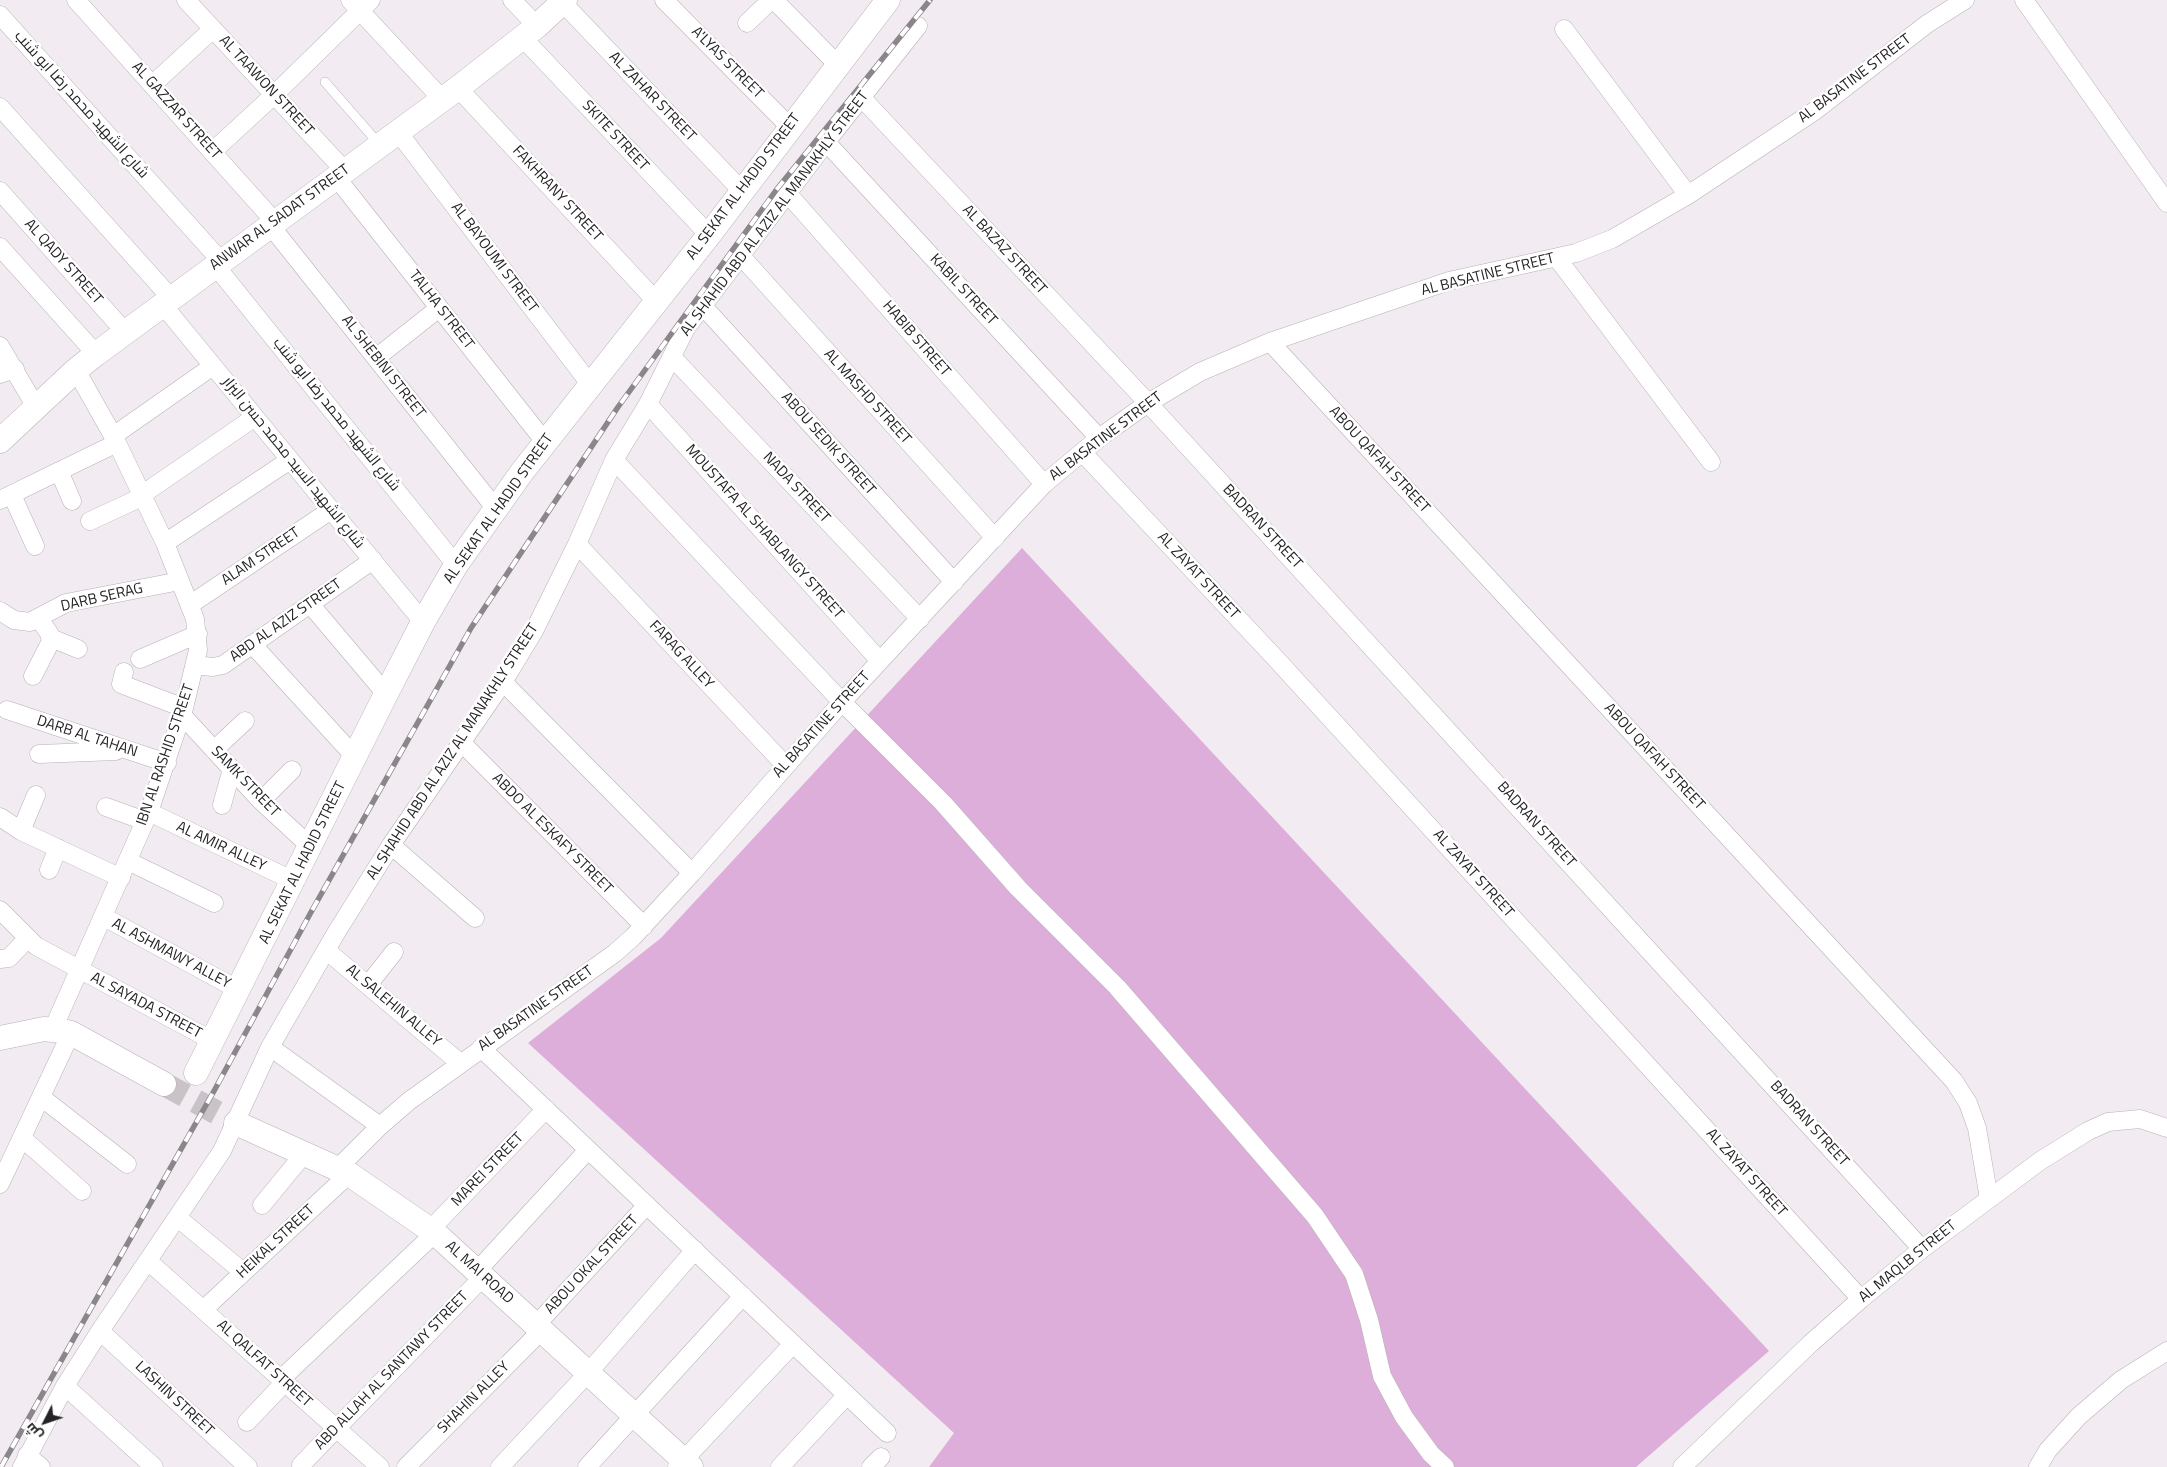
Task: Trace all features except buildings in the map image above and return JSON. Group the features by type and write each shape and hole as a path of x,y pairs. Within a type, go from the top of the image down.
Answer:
{"street":[{"name":"AL GAZZAR STREET","path":"76,0 212,152 273,224"},
{"name":"AL TAAWON STREET","path":"186,0 274,94 340,174"},
{"name":"SKITE STREET","path":"512,0 529,32 709,235"},
{"name":"A'LYAS STREET","path":"664,0 790,127"},
{"path":"747,23 771,0"},
{"path":"774,0 838,65"},
{"name":"AL SEKAT AL HADID STREET","path":"196,1073 294,881 386,694 423,622 456,565 545,442 709,235 888,0"},
{"name":"AL BASATINE STREET","path":"343,1171 380,1126 409,1101 615,953 644,926 842,702 1044,484 1099,438 1148,403 1200,372 1270,342 1449,281 1556,258 1594,247 1612,239 1688,195 1816,110 1927,24 1965,0"},
{"path":"2024,0 2167,203"},
{"name":"ANWAR AL SADAT STREET","path":"0,441 76,370 96,354 450,94 529,32 564,1"},
{"name":"AL ZAHAR STREET","path":"564,1 742,191"},
{"path":"212,152 274,94 360,4"},
{"name":"FAKHRANY STREET","path":"360,4 656,302"},
{"name":"شارع الشهيد محمد رضا ابو شنب","path":"0,15 218,263 456,565"},
{"name":"AL SHAHID ABD AL AZIZ AL MANAKHLY STREET","path":"25,1461 65,1386 222,1151 270,1047 326,950 391,845 503,682 534,631 577,544 614,460 648,404 686,328 860,97 918,26"},
{"path":"152,85 213,29"},
{"path":"1564,29 1688,195"},
{"name":"AL BAZAZ STREET","path":"860,97 1148,403"},
{"name":"شارع الشهيد السيد محمد حسن البزار","path":"0,107 167,302 213,366 423,622"},
{"name":"AL BAYOUMI STREET","path":"389,138 590,384"},
{"name":"KABIL STREET","path":"826,142 1099,438"},
{"name":"TALHA STREET","path":"340,174 439,308 545,442"},
{"name":"AL QADY STREET","path":"0,192 125,332"},
{"name":"HABIB STREET","path":"788,194 1044,484"},
{"name":"AL SHEBINI STREET","path":"273,224 496,510"},
{"path":"0,247 96,354"},
{"name":"AL MASHD STREET","path":"740,255 994,538"},
{"path":"1556,258 1711,462"},
{"name":"ABOU SEDIK STREET","path":"702,305 954,582"},
{"path":"376,358 439,308"},
{"name":"ABOU QAFAH STREET","path":"1270,342 1954,1081 1968,1103 1977,1128 1989,1199"},
{"path":"0,346 7,372 36,407"},
{"name":"NADA STREET","path":"672,357 920,619"},
{"path":"35,546 6,498 60,471 115,439 213,366"},
{"name":"IBN AL RASHID STREET","path":"0,1184 41,1096 80,971 147,817 167,763 195,665 198,634 191,604 143,495 115,439 76,370"},
{"name":"BADRAN STREET","path":"1148,403 1922,1249"},
{"name":"MOUSTAFA AL SHABLANGY STREET","path":"648,404 880,661"},
{"path":"90,520 143,495 255,417"},
{"name":"AL ZAYAT STREET","path":"1082,452 1292,676 1861,1298"},
{"path":"165,543 290,460"},
{"path":"614,460 842,702 943,803 1018,888 1117,987 1315,1216 1354,1274 1369,1320 1382,1376 1404,1417 1431,1454 1445,1467"},
{"path":"60,471 72,501"},
{"name":"ALAM STREET","path":"191,604 331,510"},
{"name":"FARAG ALLEY","path":"577,544 785,765"},
{"name":"ABD AL AZIZ STREET","path":"195,665 218,666 373,560"},
{"name":"DARB SERAG","path":"0,611 22,623 30,622 72,602 180,581"},
{"path":"310,604 386,694"},
{"path":"38,619 51,638 78,649"},
{"path":"140,659 198,634"},
{"path":"33,676 51,638"},
{"path":"252,644 355,757"},
{"path":"124,672 121,684 183,712"},
{"path":"503,682 692,873"},
{"name":"DARB AL TAHAN","path":"7,710 167,763"},
{"name":"SAMK STREET","path":"183,712 214,750 261,801 310,848"},
{"path":"214,750 245,721"},
{"name":"ABDO AL ESKAFY STREET","path":"460,742 644,926"},
{"path":"40,754 92,760 130,751"},
{"path":"222,805 232,769"},
{"path":"261,801 292,770"},
{"path":"21,831 36,795"},
{"name":"AL AMIR ALLEY","path":"106,807 147,817 294,881"},
{"path":"0,817 21,831 121,878"},
{"path":"391,845 474,918"},
{"path":"49,870 58,848"},
{"path":"128,861 214,903"},
{"name":"AL SAYADA STREET","path":"0,910 36,946 212,1042"},
{"name":"AL ASHMAWY ALLEY","path":"104,918 239,990"},
{"path":"0,959 9,958 28,939"},
{"name":"AL SALEHIN ALLEY","path":"326,950 460,1063"},
{"path":"368,985 394,952"},
{"path":"0,1038 34,1030 62,1031 164,1084"},
{"path":"270,1047 380,1126"},
{"path":"481,1048 887,1432"},
{"path":"41,1096 127,1164"},
{"name":"MAREI STREET","path":"247,1422 282,1381 433,1232 546,1109"},
{"name":"AL MAQLB STREET","path":"1682,1467 1811,1343 1861,1298 1922,1249 2040,1161 2098,1126 2119,1120 2140,1119 2167,1128"},
{"name":"AL MAI ROAD","path":"236,1122 343,1171 433,1232 634,1414 684,1465"},
{"path":"22,1138 82,1191"},
{"name":"ABD ALLAH AL SANTAWY STREET","path":"301,1465 480,1274 588,1150"},
{"path":"262,1205 304,1154"},
{"name":"HEIKAL STREET","path":"203,1310 343,1171"},
{"name":"ABOU OKAL STREET","path":"539,1328 647,1205"},
{"path":"178,1218 243,1272"},
{"path":"500,1467 588,1373 695,1250"},
{"name":"AL QALFAT STREET","path":"148,1261 380,1467"},
{"path":"586,1467 743,1296"},
{"name":"SHAHIN ALLEY","path":"406,1467 539,1328"},
{"name":"LASHIN STREET","path":"100,1331 248,1467"},
{"path":"684,1465 793,1344"},
{"path":"2038,1467 2048,1450 2079,1416 2122,1380 2167,1352"},
{"path":"65,1386 154,1467"},
{"path":"780,1467 847,1395"},
{"path":"25,1461 41,1467"}],"lane":[{"path":"325,82 389,138"}],"shaded area":[{"path":"1022,548 1769,1351 1636,1467 929,1467 954,1433 528,1043 661,938"}],"tunnel":[{"path":"164,1084 236,1123"}],"railway":[{"path":"1,1467 214,1091 310,914 471,628 618,407 777,189 930,0"}]}
